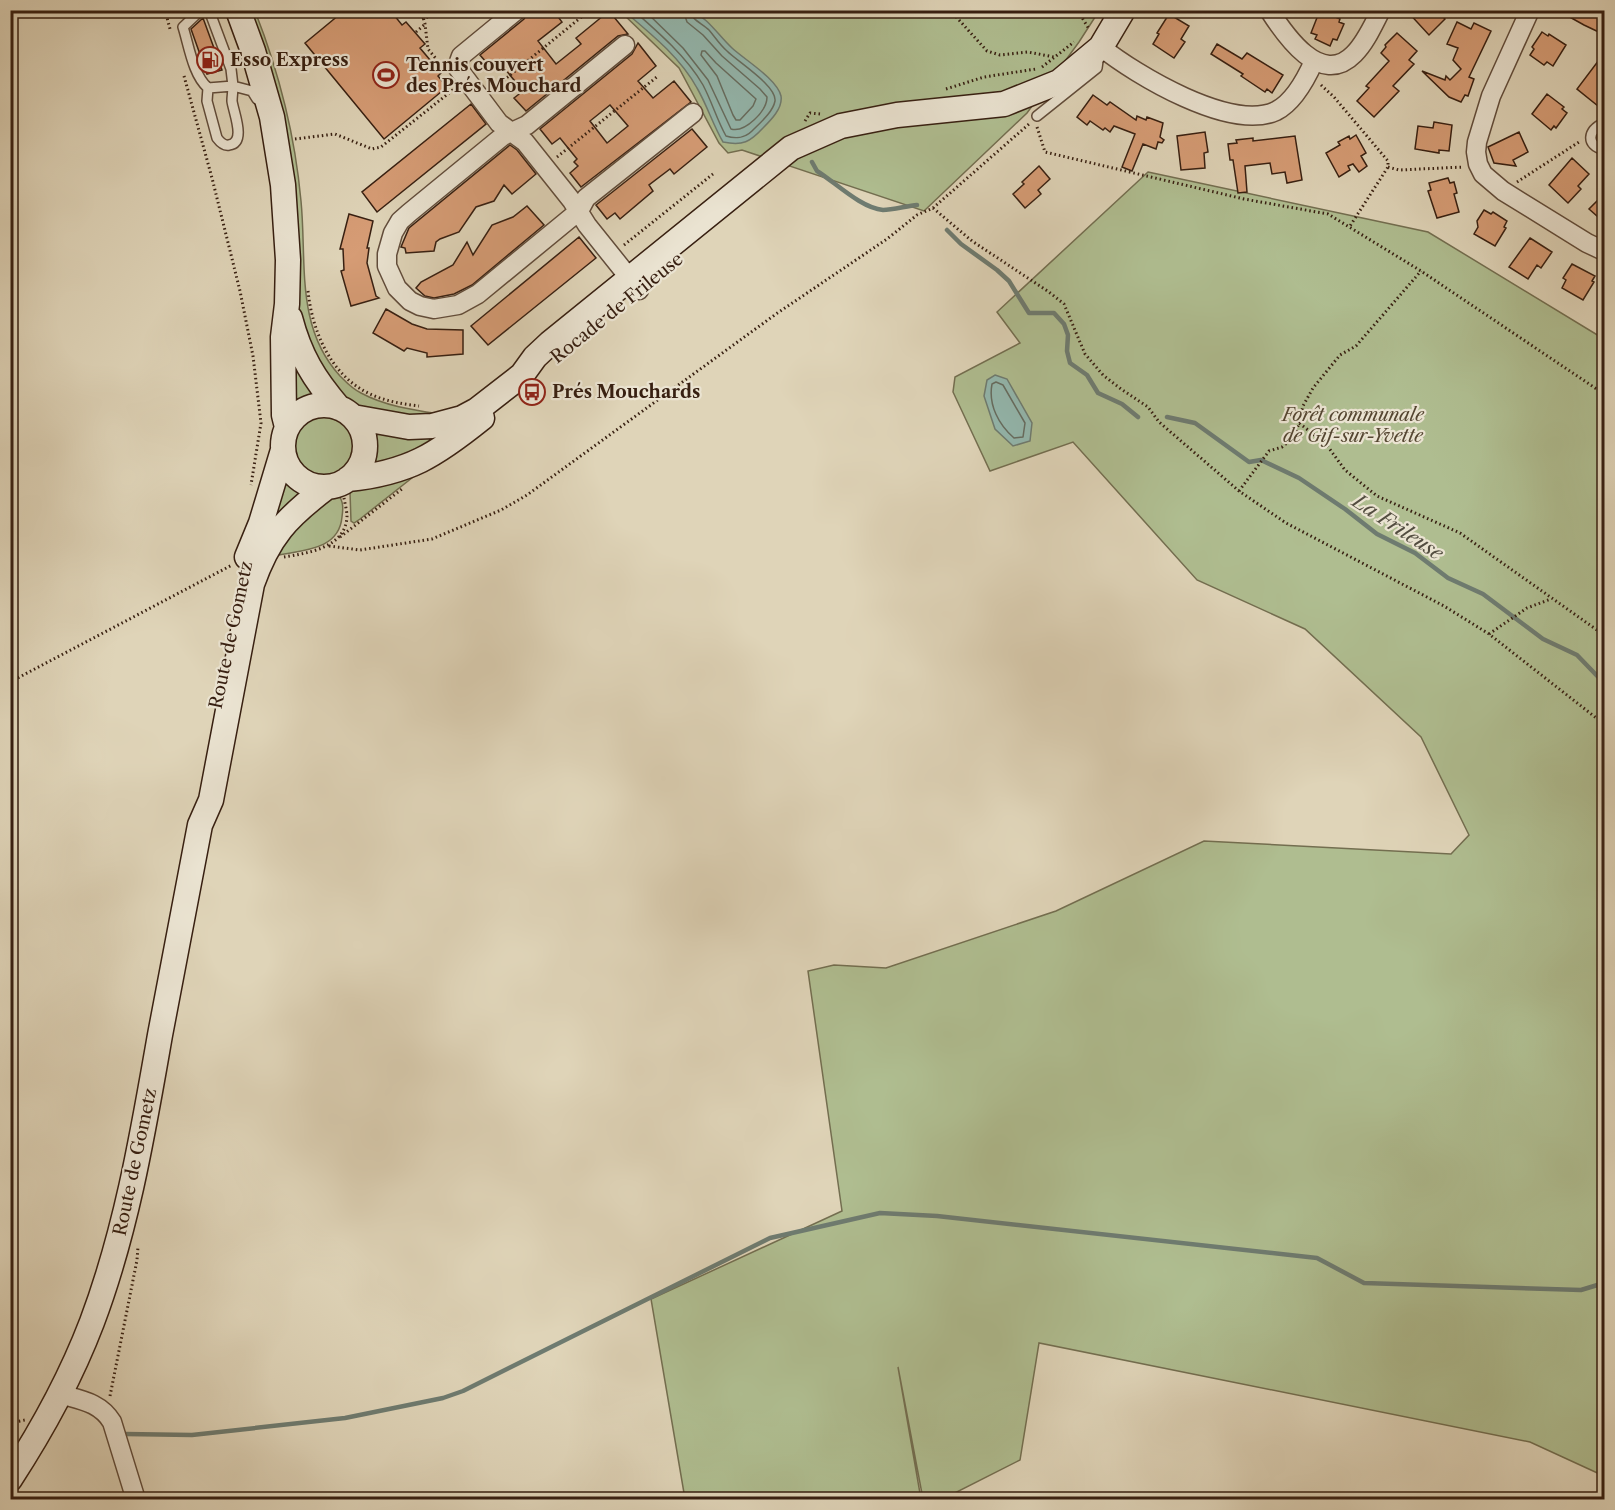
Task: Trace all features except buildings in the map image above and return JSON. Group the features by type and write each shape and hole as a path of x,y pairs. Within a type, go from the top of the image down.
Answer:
{"street":[{"path":"238,10 287,144 287,304 283,337 286,462 293,473 303,481 315,486 338,483 357,470 362,460 364,437 360,426 309,369 297,344 287,304"},
{"path":"517,10 461,56 457,67 461,82 480,99 499,123 525,142 579,211 586,225 634,284"},
{"name":"Rocade de Frileuse","path":"338,483 402,469 430,456 455,439 791,148 841,126 897,116 1004,104 1059,82 1095,38 1123,10"},
{"path":"1269,10 1287,38 1311,68"},
{"path":"1095,38 1115,58 1177,95 1210,107 1243,115 1261,116 1277,110 1292,98 1311,68 1347,60 1360,47 1381,10"},
{"path":"1530,10 1491,96 1477,142 1478,164 1483,174 1503,191 1587,243 1605,251"},
{"path":"625,45 527,125 495,142 400,221 393,233 387,254 387,266 397,288 410,301 434,309 458,305 478,294 579,211 586,198 693,113"},
{"name":"Rocade de Frileuse","path":"346,412 409,427 432,426 462,418 477,410 522,375 535,357 634,284"},
{"path":"285,439 294,417 309,408 327,405 346,412"},
{"name":"Route de Gometz","path":"10,1479 60,1394 91,1323 110,1269 130,1194 200,825 199,798 233,612 235,562 261,523 285,439"},
{"name":"Route de Gometz","path":"200,825 211,800 243,628 252,584 260,560 284,524 338,483"},
{"path":"60,1394 95,1405 106,1413 112,1422 136,1500"}],"lane":[{"path":"201,10 183,27 199,75 208,88 207,101 214,131 221,143 227,146 233,144 238,138 239,131 232,98 231,69 209,10"},
{"path":"1037,116 1097,68 1095,38"},
{"path":"208,88 233,86 252,91 256,96 261,115 287,144"},
{"path":"1605,123 1598,126 1590,137 1593,144 1605,150"}],"path":[{"path":"165,10 171,31"},
{"path":"287,144 335,134 372,149 381,147 461,82 428,48 426,24 422,19 421,10"},
{"path":"422,19 447,10"},
{"path":"480,99 590,10"},
{"path":"950,10 987,51 1000,55 1028,52 1054,57"},
{"path":"1081,10 1081,16 1095,38"},
{"path":"416,32 426,24"},
{"path":"1311,68 1388,161 1388,167 1350,226"},
{"path":"183,73 215,189 253,356 261,423 249,492"},
{"path":"544,167 658,76"},
{"path":"329,546 360,550 432,539 518,500 776,314 887,239 917,215 933,208 1037,116"},
{"path":"1037,116 1037,128 1045,152 1244,199 1328,214 1421,271 1605,394"},
{"path":"1503,191 1577,142 1590,137"},
{"path":"1388,167 1410,169 1465,167 1478,164"},
{"path":"611,256 713,174"},
{"path":"933,208 972,241 1064,304 1085,354 1103,375 1148,407 1159,422 1239,491 1286,523 1444,606 1489,634 1605,724"},
{"path":"1239,491 1269,451 1282,447 1294,437 1303,406 1313,388 1340,355 1356,345 1421,271"},
{"path":"1299,423 1326,444 1345,470 1377,496 1460,533 1605,635"},
{"path":"10,682 235,562"},
{"path":"1489,634 1527,608 1551,599"},
{"path":"106,1413 116,1374 137,1260 138,1239"}],"green space":[{"path":"247,11 255,11 264,34 279,81 290,128 301,201 306,293 309,315 316,337 326,357 340,376 355,389 389,404 440,414 443,419 365,412 347,402 301,339"},
{"path":"620,11 1099,11 1027,113 924,211 742,150 728,153 719,143 679,68"},
{"name":"Forêt communale de Gif-sur-Yvette","path":"1148,172 1428,232 1604,339 1604,1476 1530,1442 1039,1343 1020,1460 943,1499 923,1499 898,1367 921,1499 685,1499 651,1299 842,1211 808,971 834,965 886,968 1056,911 1204,841 1451,854 1469,835 1421,737 1305,629 1197,580 1073,442 990,471 953,392 955,377 1020,343 997,312"},
{"path":"289,345 318,400 307,402 295,410"},
{"path":"324,414 337,417 347,424 354,434 357,447 354,460 347,470 337,477 324,480 311,477 301,470 294,460 291,447 294,434 301,424 311,417"},
{"path":"371,430 450,436 368,469 373,457"},
{"path":"422,470 360,519 354,523 351,521 350,492 376,486"},
{"path":"285,474 303,491 264,532"},
{"path":"338,495 343,509 339,528 334,537 317,547 274,556 277,541 330,498"}],"water":[{"path":"691,10 703,18 732,48 767,77 781,96 780,105 773,118 746,142 723,142 701,95 682,66 664,46 624,11"},
{"path":"995,375 1007,379 1032,423 1030,441 1013,446 995,429 984,396 987,380"}],"waterway":[{"name":"La Frileuse","path":"812,162 817,171 866,205 883,210 917,205"},
{"name":"La Frileuse","path":"947,230 961,244 1009,281 1029,313 1054,313 1064,324 1068,335 1067,351 1070,363 1087,375 1098,393 1122,404 1138,417"},
{"name":"La Frileuse","path":"1167,417 1195,423 1249,462 1261,460 1299,478 1377,534 1415,553 1448,578 1483,594 1543,639 1577,655 1604,683"},
{"path":"125,1434 192,1435 345,1418 443,1398 463,1391 770,1238 880,1213 937,1216 1317,1258 1364,1283 1581,1290 1604,1283"}],"place":[{"name":"Esso Express","path":"210,60"},
{"name":"Tennis couvert des Prés Mouchard","path":"386,75"},
{"name":"Prés Mouchards","path":"532,392"}]}
